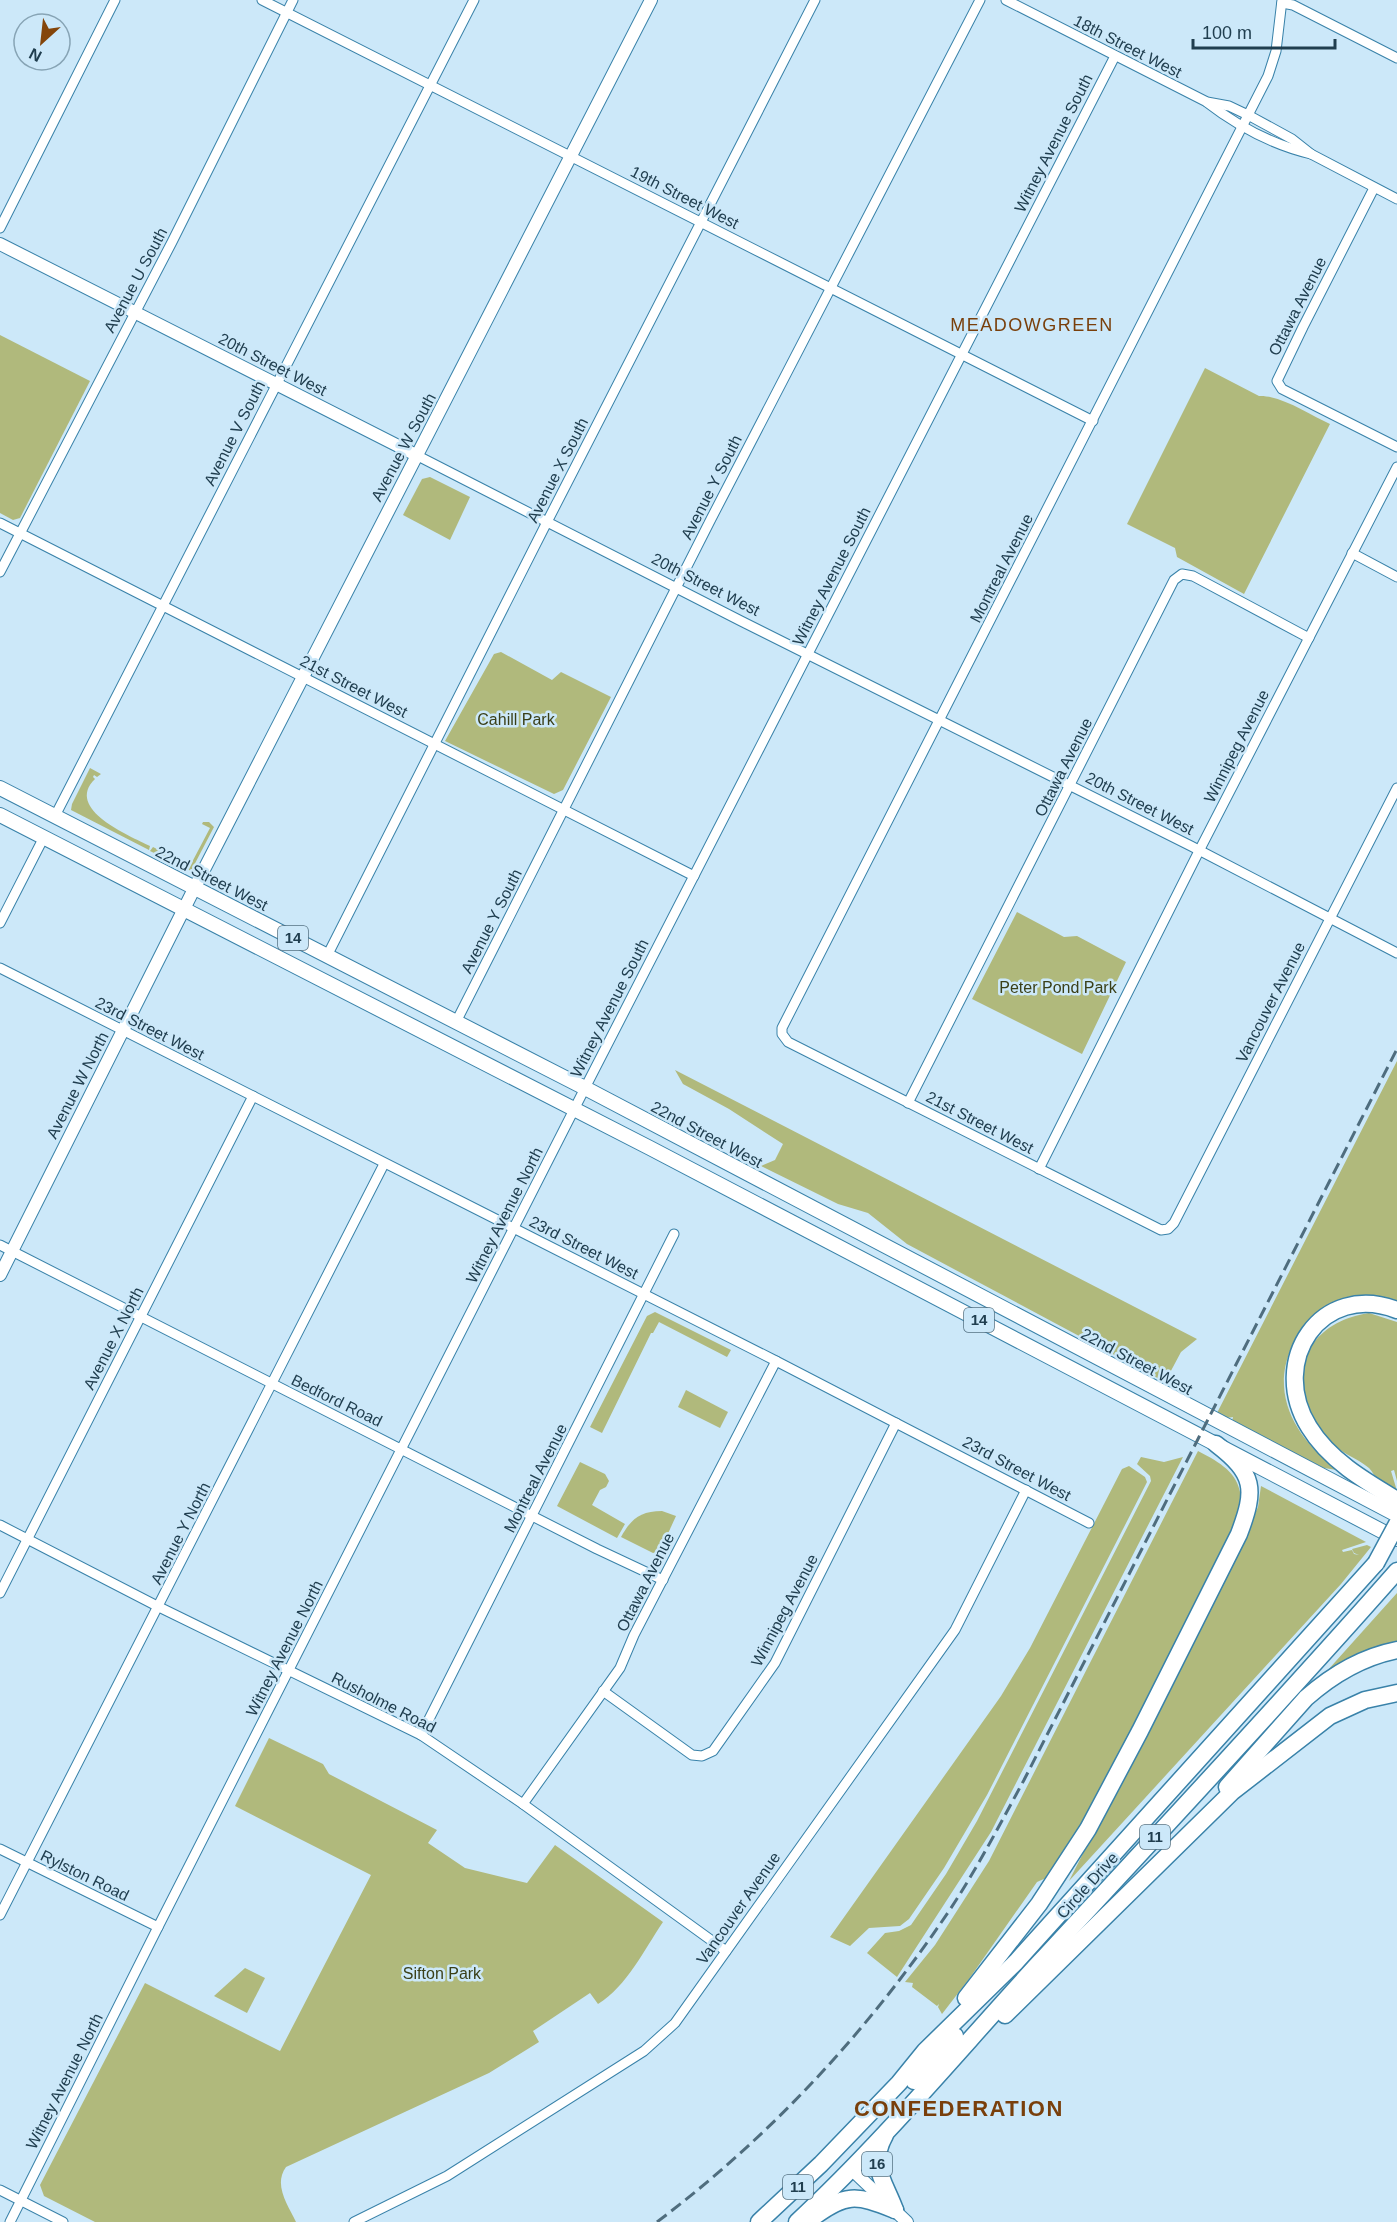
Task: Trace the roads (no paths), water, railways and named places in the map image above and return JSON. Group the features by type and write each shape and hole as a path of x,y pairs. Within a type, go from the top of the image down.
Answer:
{"highway":[{"path":"1376,1563 1396,1513 1353,1471 1324,1448 1303,1416 1294,1384 1299,1349 1309,1333 1323,1320 1344,1307 1362,1304 1386,1306 1397,1310"},
{"path":"925,2051 1039,1904 1088,1829 1239,1534 1249,1506 1250,1486 1246,1475 1235,1459 1216,1444"},
{"name":"Circle Drive","path":"760,2222 821,2164 899,2083 925,2051 1016,1962 1376,1563 1397,1533"},
{"name":"Circle Drive","path":"797,2222 896,2120 1309,1672 1397,1571"},
{"path":"1207,1815 1238,1773 1320,1686 1353,1664 1376,1654 1397,1650"},
{"path":"945,2066 1002,2018 1232,1792 1330,1716 1365,1700 1397,1693"},
{"path":"760,2222 817,2182 838,2171 850,2168 849,2161 853,2147 1006,1980 1016,1962"},
{"name":"16","path":"895,2210 881,2179 877,2160 884,2138 896,2120"},
{"path":"808,2222 835,2203 855,2198 866,2199 895,2210"}],"main road":[{"name":"Avenue W South","path":"184,909 651,0"},
{"name":"20th Street West","path":"0,244 418,456"},
{"name":"22nd Street West","path":"0,788 585,1088 1396,1513"},
{"name":"14","path":"0,815 575,1109 1397,1539"},
{"name":"Avenue W North","path":"0,1275 184,909"},
{"path":"850,2168 908,2222"}],"street":[{"path":"0,228 115,0"},
{"name":"19th Street West","path":"262,0 1093,421"},
{"name":"Avenue U South","path":"0,572 135,313 293,0"},
{"name":"Avenue V South","path":"55,816 474,0"},
{"name":"Avenue X South","path":"327,956 815,0"},
{"name":"Avenue Y South","path":"456,1022 711,519 980,0"},
{"name":"18th Street West","path":"1006,0 1205,101"},
{"path":"1282,2 1293,5 1397,58"},
{"name":"Montreal Avenue","path":"782,1034 782,1028 1243,126 1272,66 1282,2"},
{"name":"Witney Avenue South","path":"575,1109 808,655 841,586 1115,56"},
{"path":"1205,101 1229,106 1248,115 1292,139 1311,154 1397,199"},
{"path":"1205,101 1224,116 1287,149 1311,154"},
{"name":"Ottawa Avenue","path":"1374,188 1277,381 1282,389 1397,447"},
{"name":"20th Street West","path":"418,456 1397,953"},
{"name":"Winnipeg Avenue","path":"1039,1169 1199,851 1397,467"},
{"name":"21st Street West","path":"0,523 694,876"},
{"path":"1352,554 1397,577"},
{"name":"Ottawa Avenue","path":"908,1103 1174,580 1182,574 1193,576 1309,638"},
{"name":"Vancouver Avenue","path":"1168,1229 1174,1223 1397,788"},
{"path":"0,924 44,837"},
{"name":"23rd Street West","path":"0,969 776,1361 1089,1523"},
{"name":"21st Street West","path":"782,1034 788,1042 908,1103 1161,1230 1168,1229"},
{"name":"Avenue X North","path":"0,1593 253,1096"},
{"name":"Witney Avenue North","path":"10,2222 575,1109"},
{"name":"Avenue Y North","path":"0,1915 384,1164"},
{"name":"Montreal Avenue","path":"422,1736 674,1234"},
{"name":"Bedford Road","path":"0,1245 272,1385 663,1580"},
{"name":"Ottawa Avenue","path":"523,1804 620,1668 776,1361"},
{"name":"Winnipeg Avenue","path":"603,1691 692,1755 702,1756 713,1751 775,1663 896,1423"},
{"name":"Vancouver Avenue","path":"354,2222 447,2176 644,2051 675,2023 955,1630 1026,1490"},
{"name":"Rusholme Road","path":"0,1525 159,1607 422,1736 523,1804 726,1951"},
{"name":"Rylston Road","path":"0,1849 158,1927"},
{"path":"0,2190 63,2222"}],"railway":[{"path":"657,2222 739,2154 816,2079 886,1998 949,1911 1024,1780 1397,1049"}],"district":[{"name":"MEADOWGREEN","path":"1032,325"},
{"name":"CONFEDERATION","path":"959,2108"}],"park label":[{"name":"Cahill Park","path":"516,719"},
{"name":"Peter Pond Park","path":"1058,987"},
{"name":"Sifton Park","path":"442,1973"}]}
